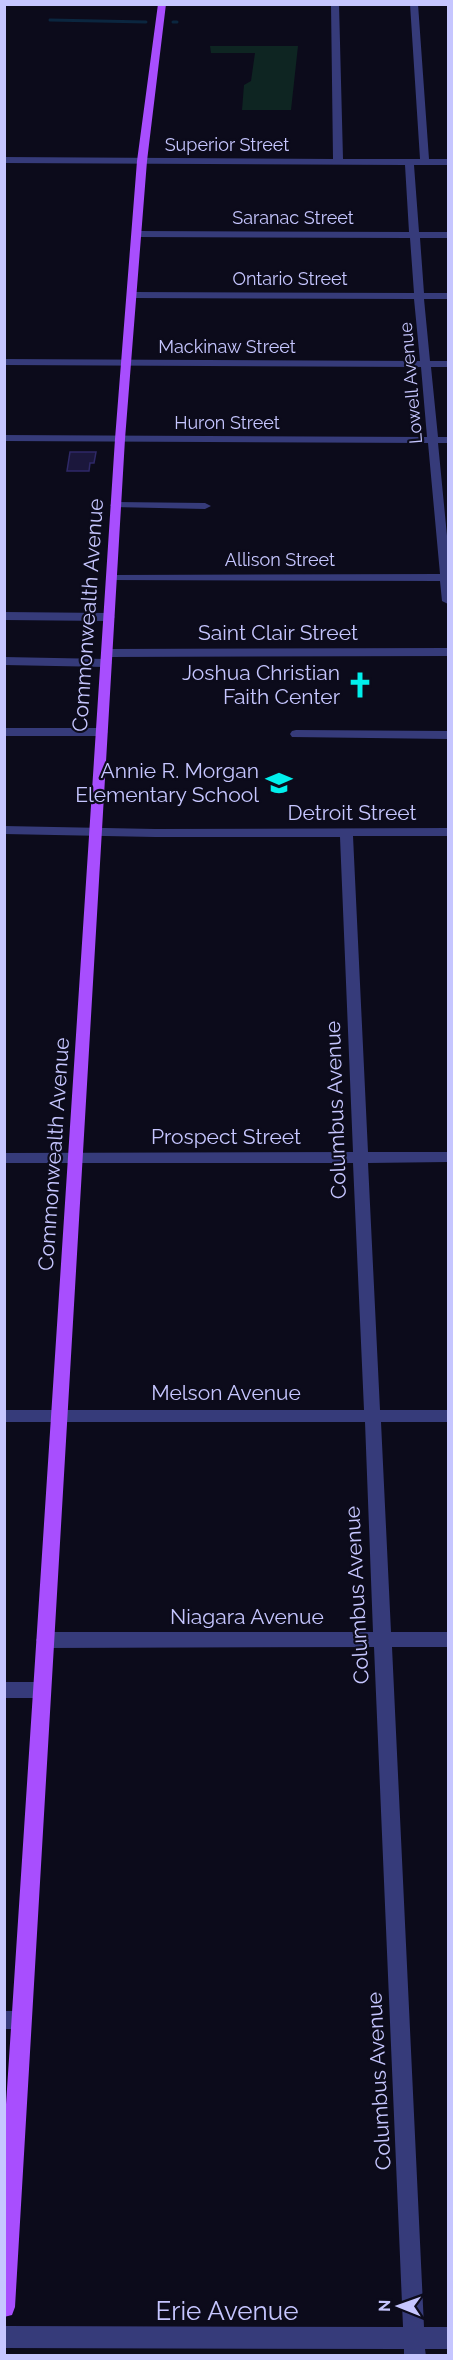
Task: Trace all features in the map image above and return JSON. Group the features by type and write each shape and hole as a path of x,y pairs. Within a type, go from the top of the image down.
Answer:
{"main road":[{"name":"Commonwealth Avenue","path":"4,2307 13,2020 42,1690 120,439 128,363 142,161 162,4"}],"street":[{"path":"335,4 338,162"},
{"path":"414,4 425,162"},
{"name":"Superior Street","path":"4,160 448,162"},
{"name":"Lowell Avenue","path":"409,162 425,364 448,601"},
{"name":"Saranac Street","path":"137,234 448,235"},
{"name":"Ontario Street","path":"132,295 448,296"},
{"name":"Mackinaw Street","path":"4,362 448,364"},
{"name":"Huron Street","path":"4,438 448,440"},
{"path":"116,506 205,506"},
{"name":"Allison Street","path":"112,578 447,577"},
{"path":"4,616 109,617"},
{"name":"Saint Clair Street","path":"4,662 448,652"},
{"path":"4,732 102,732"},
{"path":"296,734 448,735"},
{"name":"Detroit Street","path":"4,830 448,832"},
{"name":"Columbus Avenue","path":"346,833 414,2347"},
{"name":"Prospect Street","path":"4,1158 448,1157"},
{"name":"Melson Avenue","path":"4,1416 448,1416"},
{"name":"Niagara Avenue","path":"45,1640 448,1639"},
{"path":"4,1690 42,1690"},
{"name":"Erie Avenue","path":"4,2337 414,2347 448,2338"}],"green space":[{"path":"210,46 298,46 291,110 242,110 244,85 251,81 255,53 211,53"}],"building":[{"path":"70,452 96,452 94,463 90,463 89,471 67,471"}],"waterway":[{"path":"50,20 146,22"}],"place":[{"name":"Joshua Christian Faith Center","path":"360,685"},
{"name":"Annie R. Morgan Elementary School","path":"279,783"}]}
